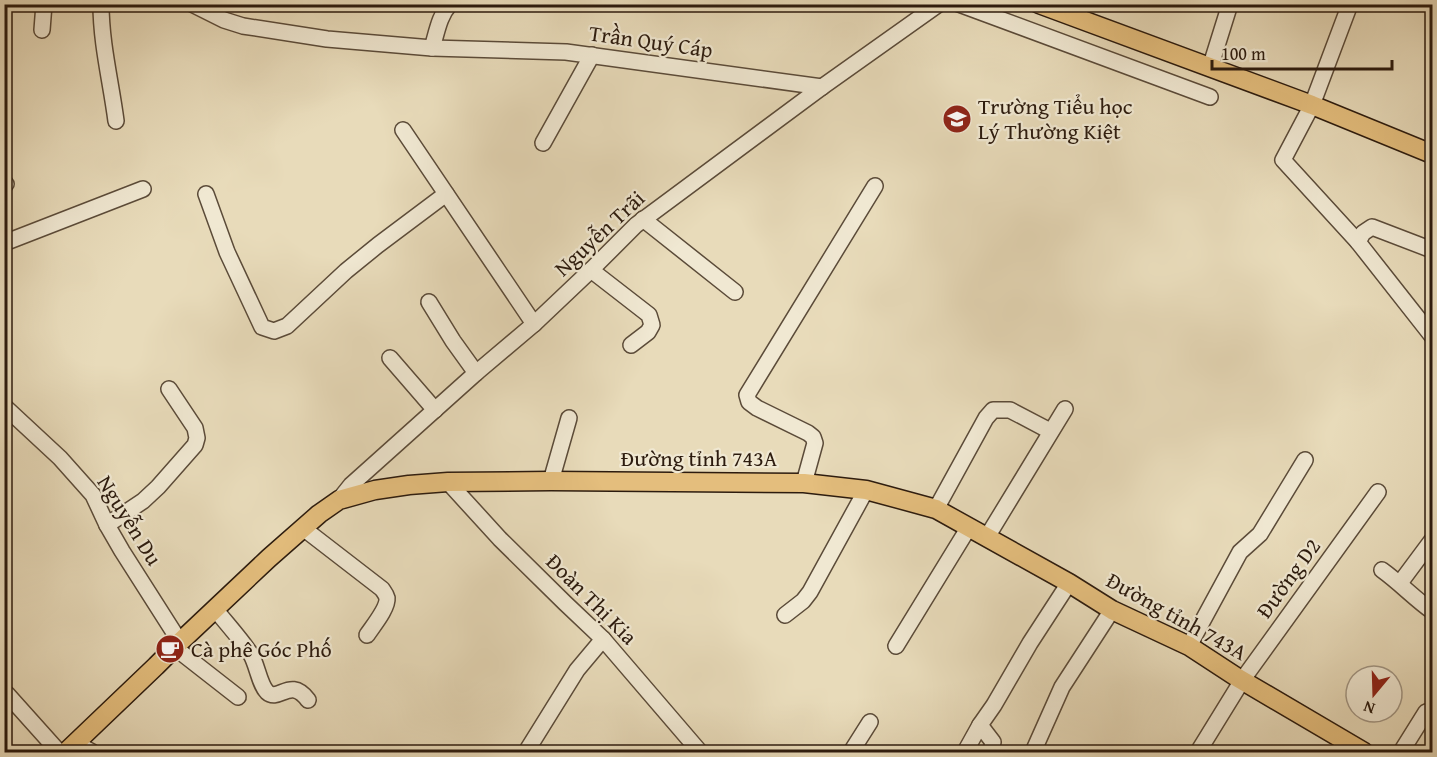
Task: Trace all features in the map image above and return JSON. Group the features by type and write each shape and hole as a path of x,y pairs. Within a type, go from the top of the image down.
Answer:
{"main road":[{"path":"1039,4 1312,105 1432,154"},
{"name":"Đường tỉnh 743A","path":"70,748 269,558 339,500 375,490 448,482 551,481 804,483 866,490 936,509 1112,609 1188,646 1364,753"}],"street":[{"path":"42,30 44,4"},
{"path":"101,4 103,44 116,121"},
{"name":"Trần Quý Cáp","path":"192,4 224,20 243,26 327,39 432,48 566,52 822,87"},
{"path":"432,48 440,20 450,4"},
{"name":"Nguyễn Trãi","path":"339,500 351,485 534,324 643,219 939,4"},
{"path":"959,4 1210,98"},
{"path":"1210,68 1230,4"},
{"path":"1350,4 1312,105 1283,160 1358,242 1432,336"},
{"path":"543,142 592,55"},
{"path":"403,130 534,324"},
{"path":"804,483 815,443 813,437 758,408 749,402 747,395 874,186"},
{"path":"4,243 143,189"},
{"path":"206,194 227,252 262,327 274,331 287,326 378,245 446,194"},
{"path":"643,219 735,292"},
{"path":"1358,242 1363,233 1372,227 1432,250"},
{"path":"591,270 649,315 652,325 648,332 631,345"},
{"path":"429,302 476,373"},
{"path":"390,358 435,410"},
{"path":"107,525 143,501 195,445 197,438 195,428 169,389"},
{"name":"Nguyễn Du","path":"4,406 60,458 93,495 107,525 177,645 238,697"},
{"path":"987,537 1065,409"},
{"path":"936,509 986,418 993,410 1010,410 1050,431"},
{"path":"551,481 569,418"},
{"path":"1188,646 1240,552 1260,534 1305,460"},
{"name":"Đoàn Thị Kia","path":"448,482 500,539 603,639 700,753"},
{"path":"785,615 803,601 810,592 866,490"},
{"name":"Đường D2","path":"1198,753 1242,679 1378,492"},
{"path":"896,646 969,527"},
{"path":"303,528 385,593 387,598 384,609 368,635"},
{"path":"1400,583 1432,540"},
{"path":"1382,570 1432,611"},
{"path":"965,753 1030,643 1069,583"},
{"path":"215,609 252,655 263,685 268,692 272,694 295,689 302,691 308,700"},
{"path":"1033,753 1062,687 1112,609"},
{"path":"526,753 578,670 603,639"},
{"path":"7,694 59,753"},
{"path":"1401,753 1426,712"},
{"path":"851,753 870,722"},
{"path":"980,725 993,742 991,753"},
{"path":"70,748 92,753"}],"place":[{"name":"Trường Tiểu học Lý Thường Kiệt","path":"957,119"},
{"name":"Cà phê Góc Phố","path":"170,649"}]}
